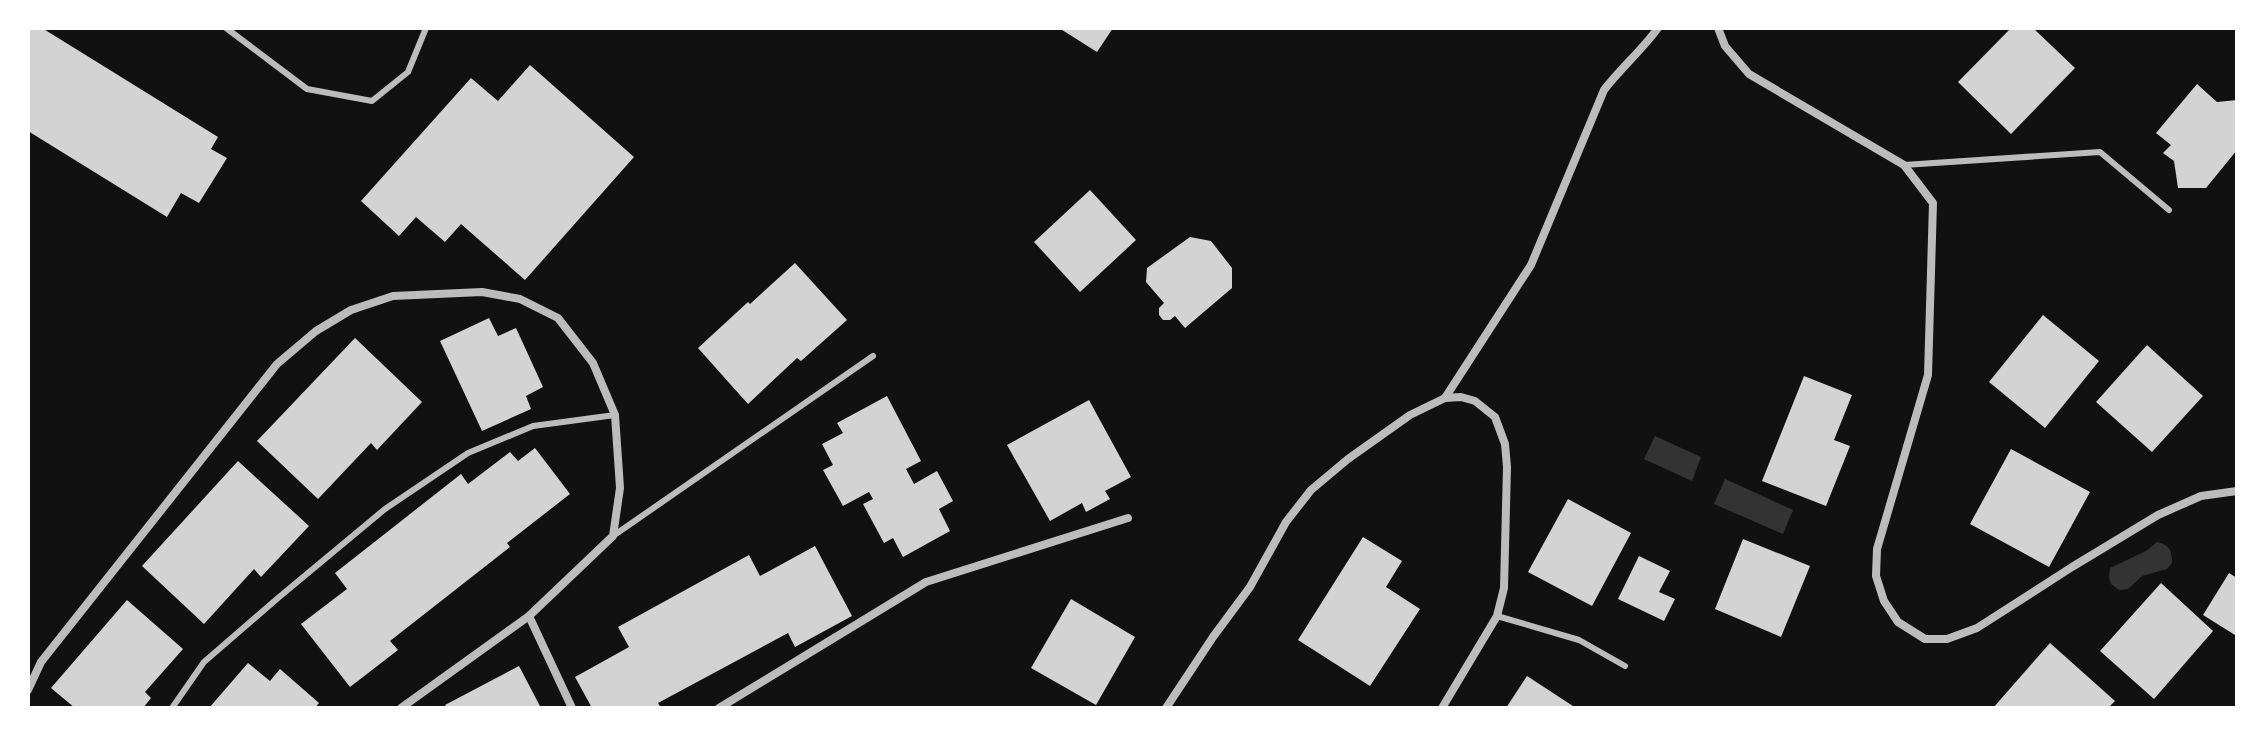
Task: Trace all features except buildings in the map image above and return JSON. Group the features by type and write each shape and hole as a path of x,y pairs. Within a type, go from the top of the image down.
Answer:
{"street":[{"path":"1445,398 1531,265 1604,90 1658,28"},
{"path":"1718,28 1725,46 1749,74 1904,165 1933,203 1928,375 1877,549 1876,576 1884,601 1898,622 1925,639 1947,639 1977,628 2158,515 2201,496 2237,491"},
{"path":"28,690 41,662 277,364 316,331 351,310 393,296 482,292 520,299 558,318 593,363 615,415 620,488 613,536 529,616 401,708"},
{"path":"1166,708 1250,587 1286,522 1311,490 1410,415 1445,398 1461,397 1475,401 1495,417 1505,444 1504,588 1497,616 1442,708"},
{"path":"719,708 926,582 1128,518"},
{"path":"529,616 572,708"}],"lane":[{"path":"226,28 307,89 372,101 408,72 426,28"},
{"path":"1904,165 2100,152 2169,210"},
{"path":"613,536 873,356"},
{"path":"172,708 204,662 267,607 385,509 468,453 533,426 615,415"},
{"path":"1497,616 1579,640 1625,666"}],"shaded area":[{"path":"1655,436 1701,457 1692,481 1644,459"},
{"path":"1725,479 1793,510 1783,534 1714,504"},
{"path":"2157,542 2171,552 2172,563 2167,569 2142,576 2128,589 2119,590 2111,584 2110,568 2146,551"}]}
